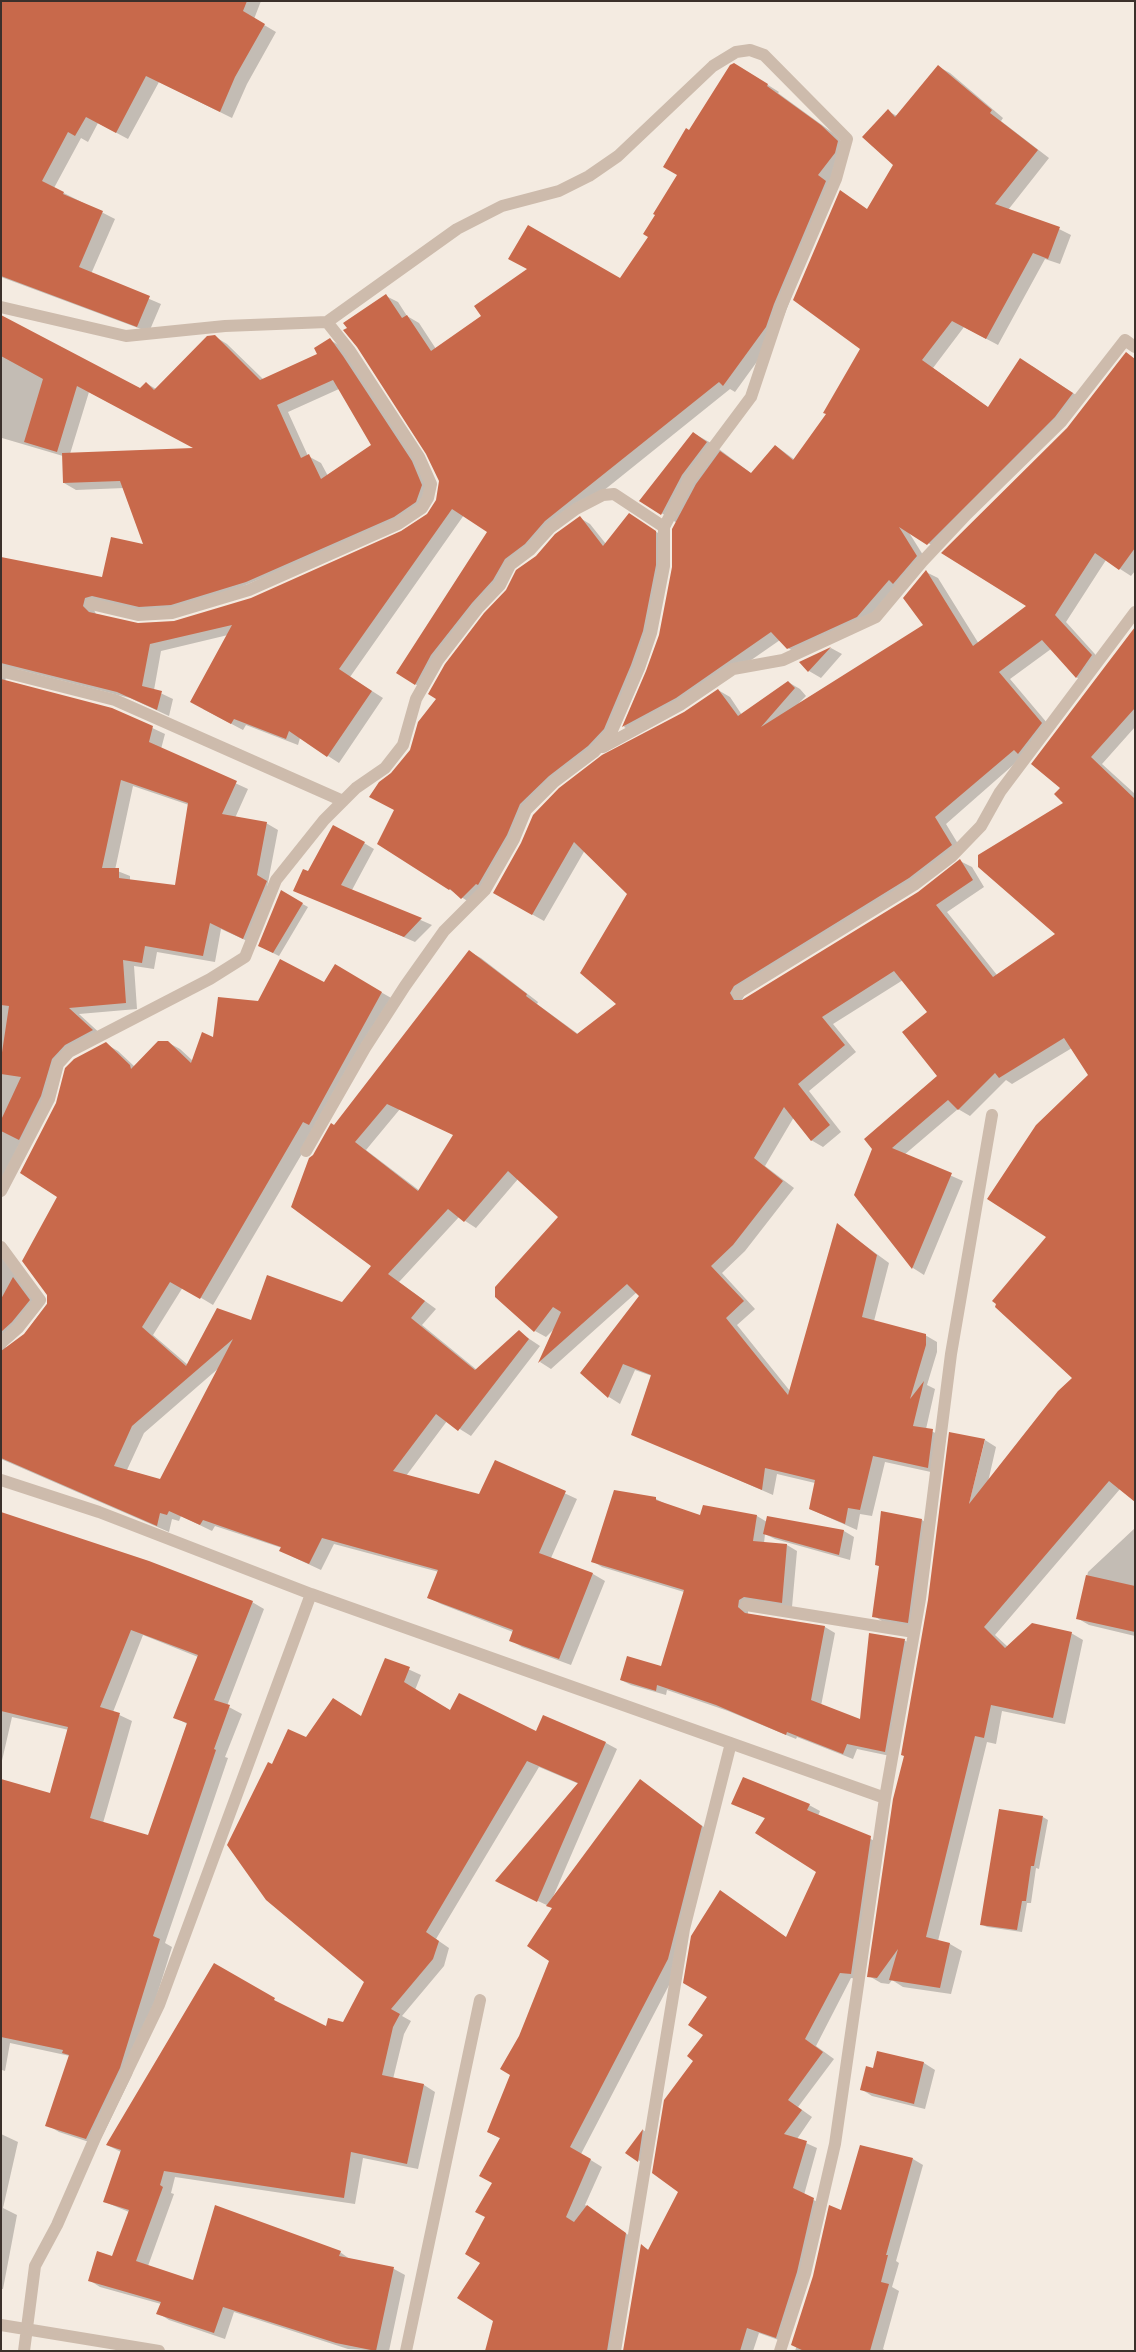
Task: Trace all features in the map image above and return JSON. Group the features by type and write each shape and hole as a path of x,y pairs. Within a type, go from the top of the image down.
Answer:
{"street":[{"path":"1,307 126,336 225,326 327,322 471,221 502,206 559,191 589,176 618,156 713,66 736,52 750,50 764,55 847,139 836,179 781,307 751,396 689,480 664,527 664,566 642,660 611,733 594,752"},
{"path":"92,604 138,615 172,613 249,590 398,524 422,508 428,498 431,484 419,457 350,351 327,322"},
{"path":"306,1151 365,1048 405,986 444,930 485,890 514,840 526,810 554,782 594,752 680,705 733,669 783,660 876,617 922,562 967,514 1061,422 1124,340 1135,347"},
{"path":"1,1192 49,1099 58,1064 69,1052 210,979 245,957 276,880 324,820 342,801 385,768 397,752 402,745 416,699 438,660 478,608 500,585 510,565 530,550 550,528 576,509 603,495 614,494 664,527"},
{"path":"738,993 914,885 951,857 980,826 1000,792 1135,612"},
{"path":"1,671 115,700 342,801"},
{"path":"780,2351 805,2274 835,2144 884,1798 914,1632 951,1354 992,1116"},
{"path":"1,1247 40,1300 18,1328 1,1343"},
{"path":"1,1480 99,1512 311,1594 884,1798"},
{"path":"24,2351 35,2266 57,2225 95,2138 160,2005 311,1594"},
{"path":"746,1606 914,1632"},
{"path":"615,2351 684,1929 731,1743"},
{"path":"406,2351 480,2000"},
{"path":"1,2325 28,2331 159,2351"}],"building":[{"path":"1,1 247,1 243,11 265,24 235,77 220,112 146,76 116,133 86,117 75,136 68,132 42,181 64,192 63,194 103,211 79,267 150,296 137,327 1,276"},
{"path":"734,63 768,84 767,86 821,125 838,141 835,153 818,175 826,181 766,327 723,386 719,382 545,521 525,544 505,559 493,580 472,603 431,655 415,685 396,673 487,532 452,509 339,669 372,691 327,757 289,731 286,739 234,719 231,724 190,702 232,625 150,644 142,686 162,691 157,710 117,692 1,663 1,557 102,577 111,537 143,544 120,481 63,483 62,453 193,448 77,386 57,452 24,442 43,379 1,356 1,315 140,388 146,382 154,390 207,336 215,335 260,380 317,354 314,348 330,338 412,461 422,485 416,502 394,517 246,582 171,605 139,607 92,596 85,598 83,606 89,612 138,623 174,621 251,598 401,531 427,514 436,500 439,481 426,454 357,347 343,330 347,328 343,323 386,294 402,318 407,315 431,351 481,316 474,306 527,269 508,259 528,225 620,278 648,237 643,234 677,175 663,167 686,128 689,130 730,65","holes":["333,380 371,445 321,479 309,454 301,458 277,405"]},
{"path":"938,65 992,110 990,113 1038,150 995,204 1060,227 1048,259 1033,253 986,339 952,321 922,360 988,407 1020,358 1073,393 1055,417 927,545 899,527 917,556 893,584 889,580 857,617 787,649 771,632 676,698 622,727 659,635 672,567 672,529 696,484 720,451 751,473 775,445 793,460 826,414 823,413 860,349 793,300 840,190 867,209 893,165 862,137 888,109 895,117"},
{"path":"1126,352 1135,359 1135,548 1119,570 1095,553 1055,615 1092,655 1076,678 1042,640 999,672 1042,723 1018,754 1014,750 935,817 952,845 909,878 734,986 730,993 734,1000 742,1000 918,892 960,859 973,880 936,905 993,977 1055,934 978,867 978,855 1063,803 1054,794 1060,788 1031,764 1135,627 1135,708 1091,757 1135,799 1135,1502 1109,1481 984,1627 1005,1648 1032,1623 1072,1632 1053,1718 991,1705 984,1738 975,1736 926,1937 950,1943 940,1988 889,1980 898,1949 877,1978 867,1977 893,1799 904,1756 901,1755 928,1600 949,1432 985,1439 969,1504 1058,1391 1072,1378 995,1307 996,1304 992,1301 1046,1237 987,1199 1036,1125 1088,1075 1064,1038 999,1078 995,1073 958,1110 948,1100 892,1148 952,1173 912,1269 854,1195 872,1149 864,1139 937,1076 902,1032 927,1012 894,971 822,1017 845,1045 798,1084 830,1125 811,1141 784,1107 754,1158 783,1181 733,1245 711,1266 744,1301 726,1318 788,1395 837,1223 877,1255 862,1317 926,1334 926,1345 910,1399 924,1381 913,1426 933,1429 928,1468 873,1456 860,1510 848,1508 845,1524 809,1509 815,1480 765,1468 762,1490 631,1435 651,1375 623,1364 608,1398 580,1373 639,1296 627,1284 538,1363 561,1312 553,1307 534,1332 495,1297 495,1287 558,1217 508,1171 464,1222 448,1209 388,1274 425,1301 411,1318 475,1370 519,1330 529,1339 458,1431 436,1414 393,1471 479,1494 495,1460 566,1491 539,1553 593,1573 559,1659 509,1641 513,1630 427,1598 438,1570 322,1538 309,1564 279,1551 281,1547 203,1520 200,1525 169,1511 167,1515 160,1513 157,1526 1,1458 1,1351 24,1334 47,1304 47,1295 22,1261 57,1197 20,1173 56,1103 65,1068 74,1059 106,1042 130,1065 131,1069 158,1041 168,1041 191,1063 202,1032 213,1037 218,997 258,1001 280,959 324,982 335,964 382,992 309,1125 303,1122 200,1299 170,1282 142,1327 186,1366 217,1308 251,1320 267,1275 342,1302 371,1266 291,1207 309,1158 313,1155 331,1123 334,1125 469,950 577,1034 616,1004 580,973 627,894 574,842 532,915 493,893 521,843 533,815 559,788 602,755 684,712 718,689 738,716 788,681 795,688 761,727 923,625 903,598 926,570 973,646 1026,606 941,553 1067,428","holes":["387,1104 453,1135 418,1191 355,1142","233,1339 160,1479 114,1466 132,1426"]},
{"path":"693,432 707,442 682,475 661,515 639,501"},
{"path":"629,513 656,531 656,565 643,631 604,729 588,746 549,776 520,804 507,835 478,885 476,884 461,899 450,889 377,844 394,810 369,797 379,782 391,773 410,750 418,722 436,699 428,694 445,664 484,613 506,590 516,570 536,556 555,534 580,516 603,546"},
{"path":"831,647 808,672 799,662"},
{"path":"1,679 112,708 153,726 149,742 237,781 222,814 267,822 257,875 267,881 243,939 210,923 203,956 145,946 142,963 123,960 126,1003 69,1008 93,1030 65,1045 52,1059 41,1096 19,1140 1,1131 1,1120 21,1077 1,1074 1,1059 9,1006 1,1005","holes":["121,780 188,803 175,885 119,878 119,868 102,868"]},
{"path":"333,825 365,842 341,885 422,918 404,937 293,891 303,869 308,871"},
{"path":"281,890 303,903 273,953 258,946"},
{"path":"13,1277 30,1300 1,1332 1,1299"},
{"path":"614,1490 656,1497 656,1500 700,1515 703,1505 757,1515 753,1541 787,1544 782,1603 744,1597 739,1600 738,1607 745,1613 825,1626 811,1700 860,1719 869,1633 905,1639 885,1752 847,1744 843,1754 787,1732 786,1735 716,1705 657,1685 656,1691 620,1680 627,1656 661,1666 684,1590 591,1562"},
{"path":"881,1511 922,1519 908,1623 872,1617 879,1566 875,1565"},
{"path":"1,1512 149,1561 253,1601 214,1700 230,1705 153,1936 160,1939 120,2068 86,2139 45,2126 69,2055 62,2053 63,2050 1,2037 1,1779 50,1793 68,1727 1,1711","holes":["131,1630 198,1655 173,1718 187,1723 148,1835 90,1818 120,1713 100,1707"]},
{"path":"767,1516 844,1530 839,1555 763,1534"},
{"path":"1086,1575 1135,1586 1135,1632 1076,1619"},
{"path":"385,1658 410,1667 404,1682 450,1710 459,1693 536,1731 543,1715 606,1742 537,1902 495,1881 578,1783 527,1761 426,1932 439,1941 433,1959 391,2009 400,2014 393,2027 382,2075 424,2084 407,2164 351,2152 344,2198 164,2171 160,2185 163,2187 136,2261 193,2280 215,2205 341,2251 339,2256 394,2267 376,2351 336,2343 223,2307 214,2333 156,2314 161,2302 88,2281 97,2251 112,2256 129,2210 103,2202 121,2150 106,2145 214,1963 275,1998 274,2000 326,2026 328,2018 343,2022 364,1982 266,1900 227,1845 268,1762 272,1764 288,1729 306,1737 333,1698 361,1716"},
{"path":"743,1777 810,1804 807,1810 871,1836 851,1974 840,1973 805,2039 823,2052 788,2100 802,2110 784,2134 807,2141 793,2188 814,2198 797,2272 776,2338 747,2328 740,2351 623,2351 641,2244 648,2250 678,2192 652,2173 664,2100 693,2061 687,2056 703,2035 688,2025 707,1997 683,1983 691,1936 720,1890 786,1937 816,1872 755,1833 765,1818 731,1804"},
{"path":"640,1779 702,1826 668,1959 570,2147 591,2159 566,2217 574,2222 587,2205 626,2233 607,2351 485,2351 493,2321 457,2298 480,2263 465,2254 485,2217 475,2212 492,2183 479,2176 500,2138 487,2132 510,2075 500,2069 519,2036 549,1961 527,1946 552,1908 546,1906"},
{"path":"999,1809 1043,1816 1034,1866 1031,1866 1026,1901 1022,1901 1017,1930 980,1925"},
{"path":"877,2051 924,2062 914,2104 860,2090 866,2066 873,2068"},
{"path":"643,2129 638,2162 625,2153"},
{"path":"860,2145 913,2158 886,2255 888,2255 881,2282 889,2284 870,2351 804,2351 791,2345 813,2276 829,2205 841,2210"}]}
